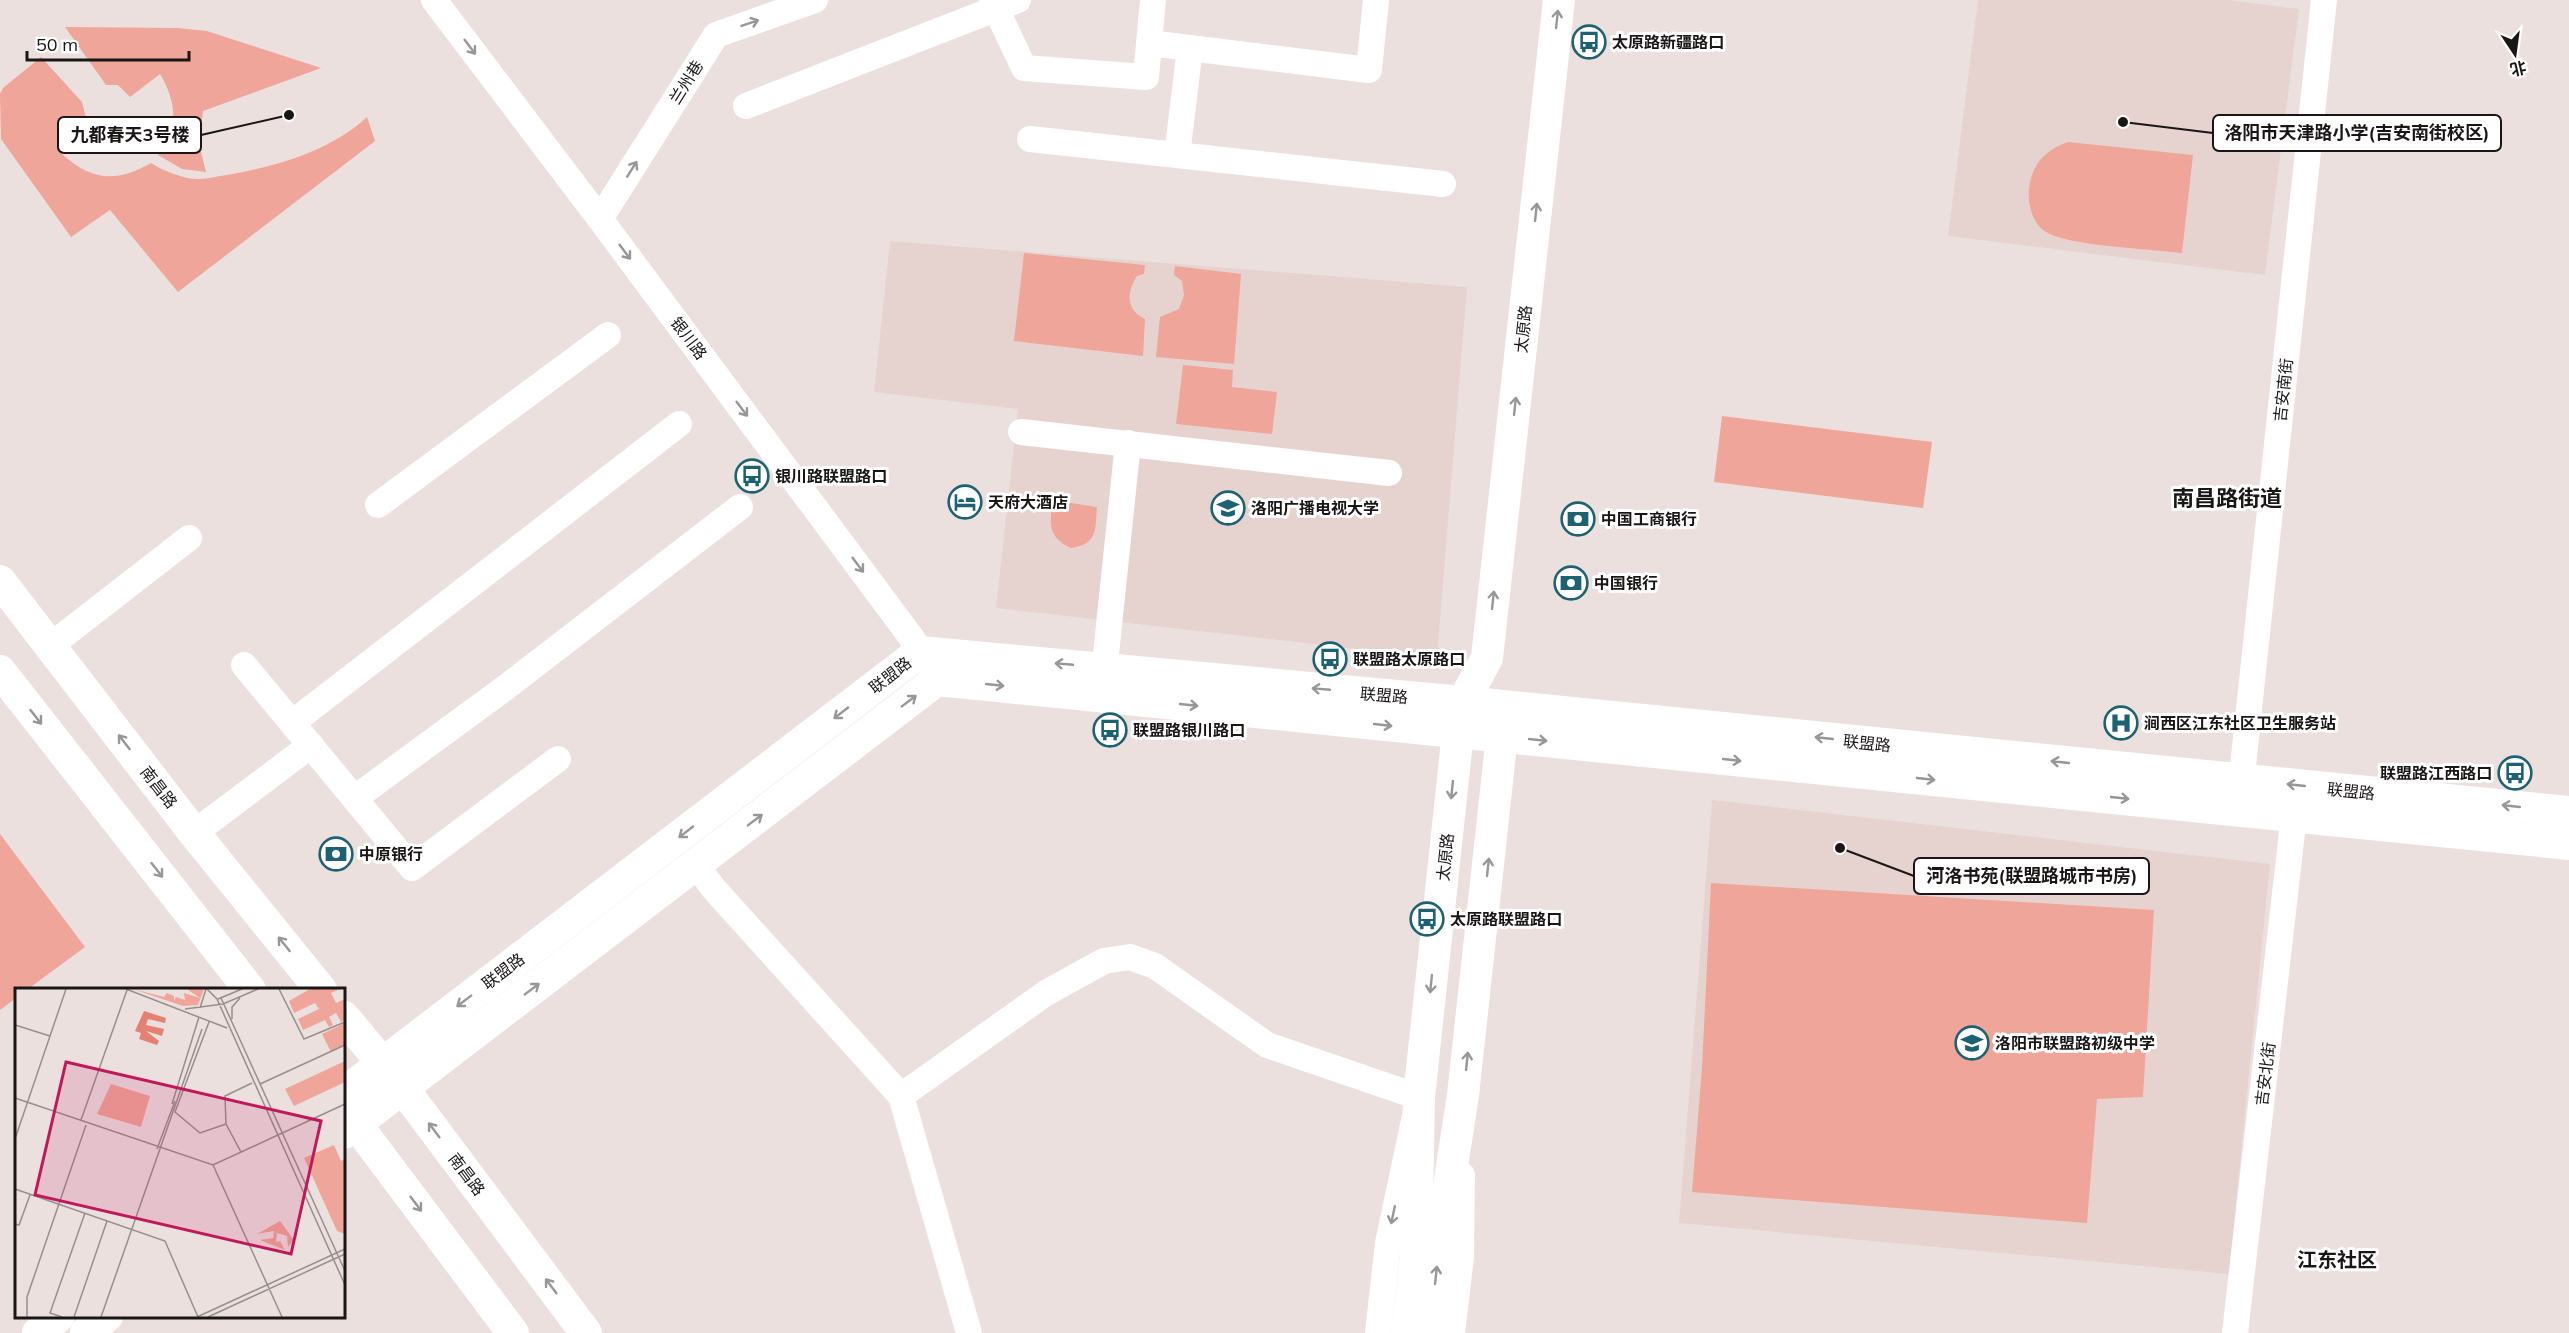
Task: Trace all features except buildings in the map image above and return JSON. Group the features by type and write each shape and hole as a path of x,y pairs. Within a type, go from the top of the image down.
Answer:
{"main road":[{"name":"太原路","path":"1407,1333 1416,1255 1419,1097 1461,717 1487,658 1559,0"},
{"name":"南昌路","path":"0,581 194,833 319,988"},
{"name":"联盟路","path":"345,1092 920,652 1106,668 1461,717 2294,816 2569,844"},
{"name":"太原路","path":"1430,1333 1440,1244 1463,1095 1503,722 1487,658"},
{"path":"0,671 248,988"},
{"name":"联盟路","path":"348,1121 402,1087 937,680 1461,717"},
{"name":"联盟路","path":"1503,722 2243,780 2569,812"},
{"name":"南昌路","path":"345,1018 402,1087 586,1333"},
{"path":"348,1121 513,1333"},
{"path":"38,1333 58,1318"},
{"path":"86,1333 106,1318"}],"street":[{"name":"银川路","path":"434,0 904,627 937,680"},
{"name":"兰州巷","path":"600,219 716,35 815,0"},
{"path":"746,106 1002,2 1024,68 1146,77 1153,0"},
{"path":"1149,43 1369,70 1376,0"},
{"name":"吉安南街","path":"2243,780 2245,742 2324,0"},
{"path":"1177,155 1190,48"},
{"path":"1030,138 1443,184"},
{"path":"378,505 608,335"},
{"path":"292,723 679,424"},
{"path":"1021,432 1389,473"},
{"path":"1106,668 1128,443"},
{"path":"355,798 505,688 740,507"},
{"path":"50,646 189,538"},
{"path":"244,665 412,868 558,759"},
{"path":"194,833 311,745"},
{"name":"吉安北街","path":"2235,1333 2294,816"},
{"path":"696,865 722,898 901,1096 969,1333"},
{"path":"901,1096 1046,993 1104,961 1130,957 1155,966 1267,1045 1419,1097"},
{"name":"太原路","path":"1452,1333 1461,1257 1463,1095"},
{"name":"太原路","path":"1378,1333 1388,1243 1419,1097"}],"shaded area":[{"path":"1978,0 2227,0 2299,9 2265,275 1948,236"},
{"path":"65,27 178,28 207,31 321,68 203,111 199,144 206,172 182,169 158,155 173,125 170,94 160,74 130,97 118,85 106,85"},
{"path":"41,57 82,102 86,118 84,122 90,130 61,153 93,174 115,176 126,174 151,163 174,174 193,179 206,179 246,171 302,156 336,140 367,117 375,141 178,292 110,210 71,237 1,139 0,94 3,88"},
{"path":"2068,142 2193,155 2182,253 2073,241 2057,237 2041,228 2033,217 2029,203 2032,175 2048,152"},
{"name":"洛阳广播电视大学","path":"890,241 1467,287 1437,658 996,608 1018,409 874,392"},
{"path":"1024,253 1145,265 1144,274 1137,276 1133,282 1130,295 1134,311 1145,319 1143,356 1014,341"},
{"path":"1175,266 1241,274 1234,364 1156,357 1160,317 1179,309 1184,295 1182,281 1174,275"},
{"path":"1183,365 1233,370 1232,387 1277,392 1272,434 1176,424"},
{"path":"1722,416 1932,442 1923,508 1714,482"},
{"path":"1052,500 1097,507 1095,529 1091,539 1080,546 1071,548 1057,539 1052,528"},
{"name":"洛阳市联盟路初级中学","path":"1712,800 2270,864 2229,1274 1679,1223"},
{"path":"0,834 85,947 29,988 15,988 15,999 0,1010"},
{"path":"1711,883 2154,910 2143,1097 2097,1099 2087,1223 1692,1192 1702,1068"}],"place":[{"name":"太原路新疆路口","path":"1589,42"},
{"name":"九都春天3号楼","path":"289,115"},
{"name":"洛阳市天津路小学(吉安南街校区)","path":"2123,122"},
{"name":"银川路联盟路口","path":"752,476"},
{"name":"天府大酒店","path":"965,502"},
{"name":"洛阳广播电视大学","path":"1228,508"},
{"name":"中国工商银行","path":"1578,519"},
{"name":"中国银行","path":"1571,583"},
{"name":"联盟路太原路口","path":"1330,659"},
{"name":"涧西区江东社区卫生服务站","path":"2121,723"},
{"name":"联盟路银川路口","path":"1110,730"},
{"name":"联盟路江西路口","path":"2515,773"},
{"name":"河洛书苑(联盟路城市书房)","path":"1840,848"},
{"name":"中原银行","path":"336,854"},
{"name":"太原路联盟路口","path":"1427,919"},
{"name":"洛阳市联盟路初级中学","path":"1972,1043"}],"district":[{"name":"南昌路街道","path":"2227,498"},
{"name":"江东社区","path":"2337,1259"}]}
